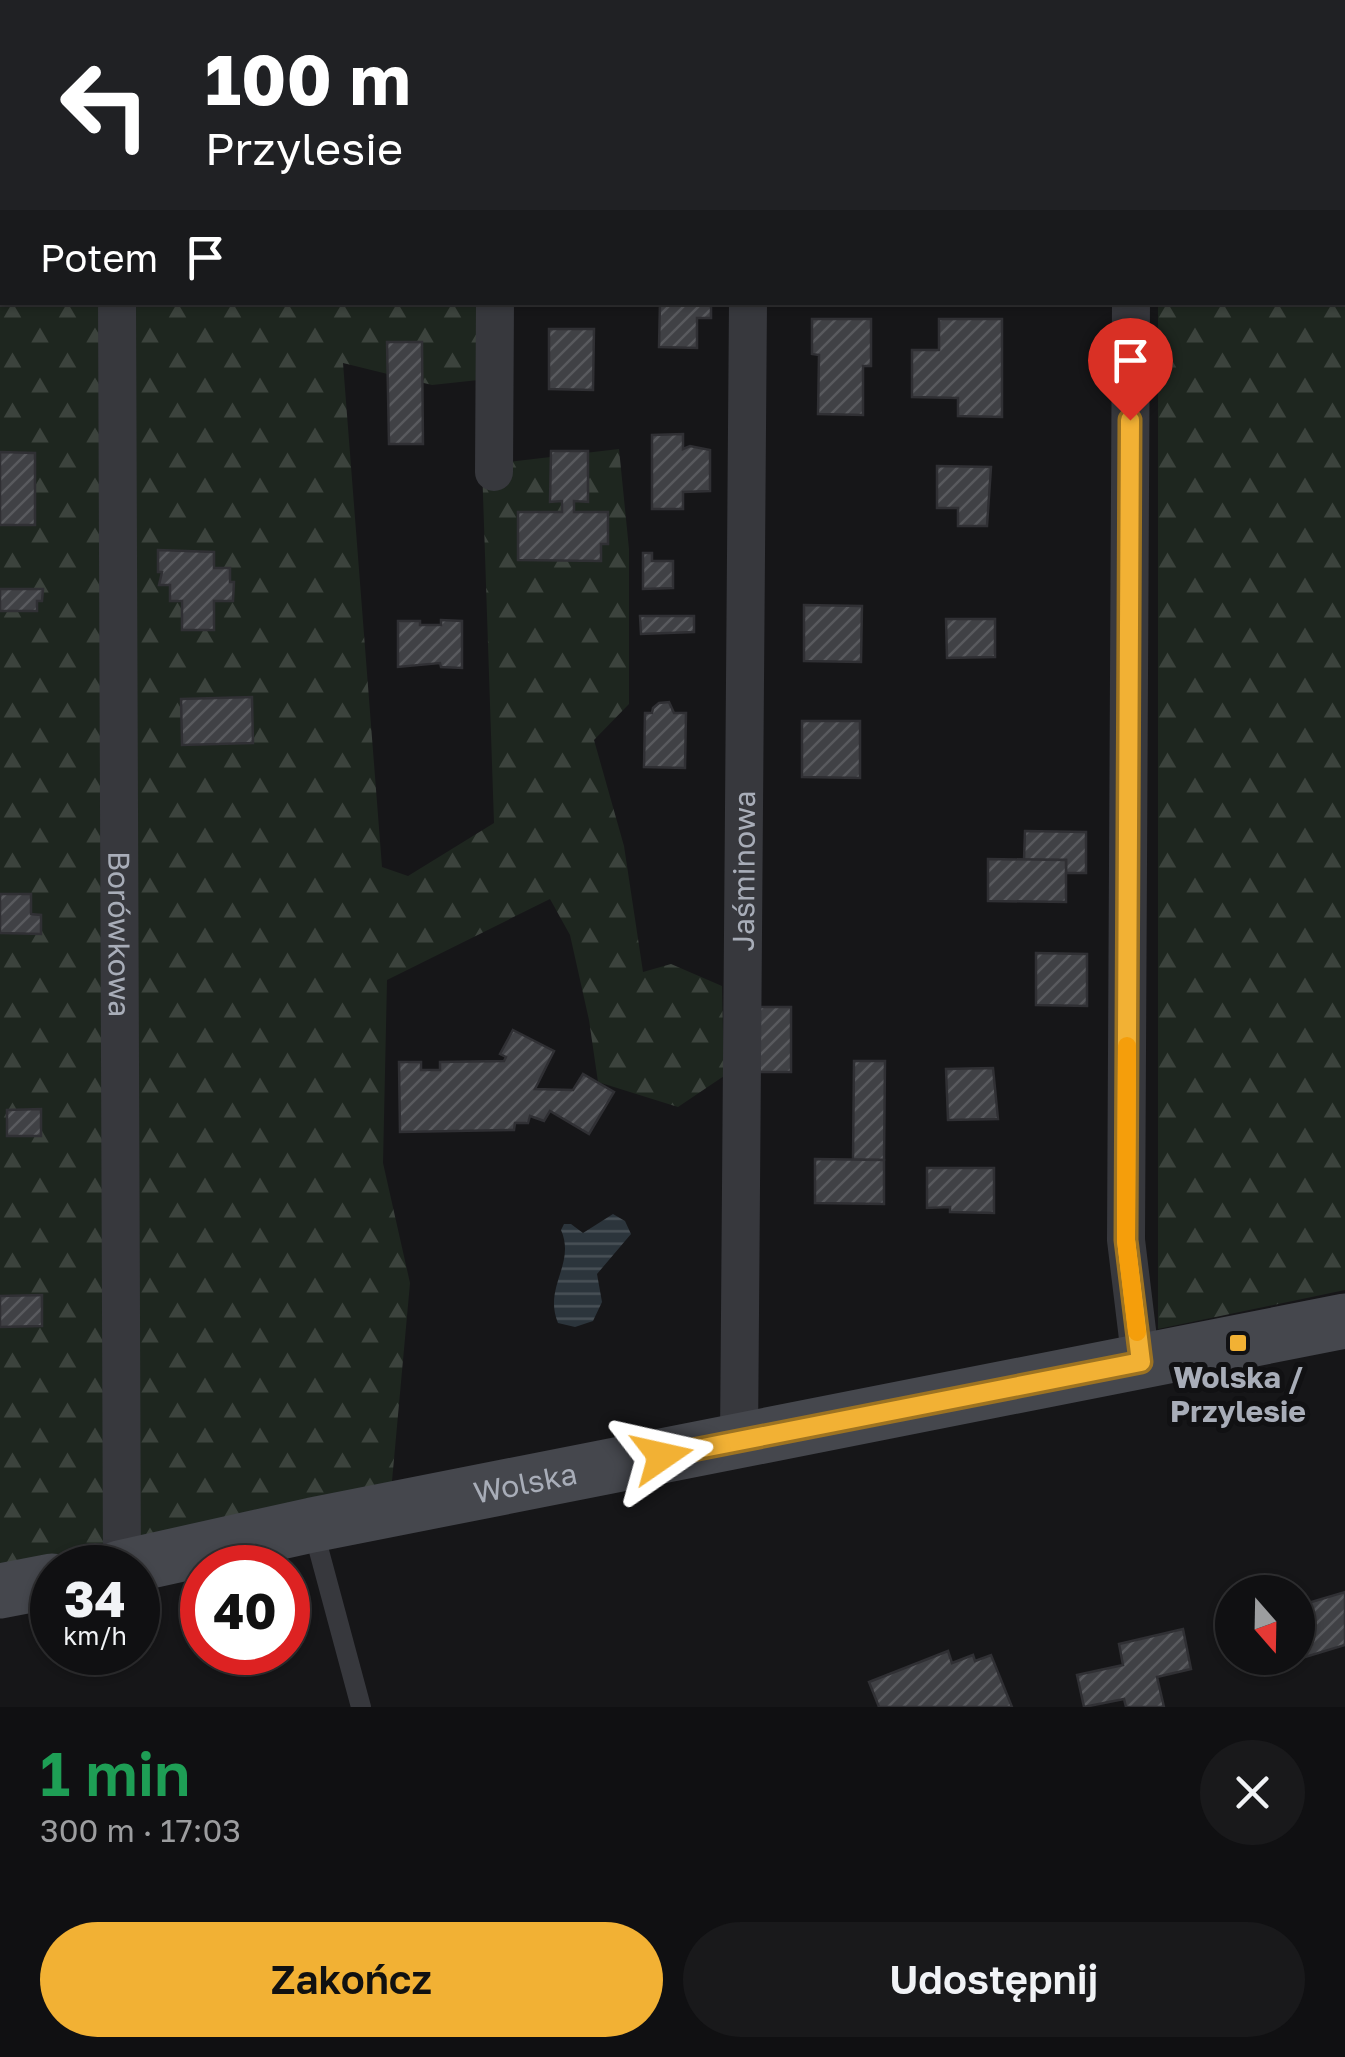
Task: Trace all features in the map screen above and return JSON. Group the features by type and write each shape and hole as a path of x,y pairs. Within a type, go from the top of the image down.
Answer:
{"street":[{"name":"Borówkowa","path":"116,305 121,1545"},
{"path":"494,472 495,305"},
{"name":"Jaśminowa","path":"740,1441 748,305"},
{"path":"1130,305 1126,1240 1141,1362"},
{"name":"Wolska","path":"160,1558 1345,1321"},
{"path":"0,1591 30,1585"}],"lane":[{"path":"312,1525 361,1707"}],"green space":[{"path":"0,305 490,305 497,378 432,385 343,363 382,867 408,876 494,823 482,465 619,449 629,549 629,704 594,740 624,846 643,972 671,964 722,986 724,1076 678,1107 598,1082 570,935 550,899 387,980 383,1163 410,1283 391,1492 144,1545 30,1545 30,1570 0,1576"},
{"path":"1158,305 1345,305 1345,1290 1158,1329"}],"shaded area":[{"path":"613,1214 625,1221 631,1234 597,1274 602,1302 593,1321 575,1327 558,1323 554,1298 565,1254 561,1230 564,1224 583,1233"}],"building":[{"path":"660,305 711,305 711,318 697,318 697,348 659,347"},
{"path":"812,319 871,319 871,366 863,366 863,415 818,414 819,355 812,354"},
{"path":"939,319 1002,319 1002,417 958,416 958,398 912,397 912,350 939,350"},
{"path":"549,329 594,329 593,390 549,389"},
{"path":"387,342 422,342 423,444 389,444"},
{"path":"683,434 683,449 690,446 710,450 710,491 683,492 683,509 652,509 652,435"},
{"path":"551,451 588,451 588,502 574,501 574,512 608,512 608,544 601,544 601,561 518,560 518,512 562,512 562,501 550,502"},
{"path":"0,452 35,453 35,525 0,525"},
{"path":"937,466 991,467 987,526 958,526 958,508 937,508"},
{"path":"158,550 214,552 214,568 230,568 233,601 214,601 214,630 182,630 182,601 170,601 170,585 159,585 162,572 158,572"},
{"path":"643,553 652,553 652,561 673,561 673,588 643,589"},
{"path":"0,589 43,589 42,601 37,601 37,611 0,611"},
{"path":"804,605 862,606 861,662 804,661"},
{"path":"640,616 694,616 694,632 641,634"},
{"path":"946,619 995,619 995,657 947,658"},
{"path":"441,620 462,621 462,668 441,667 440,663 398,667 398,621 441,625"},
{"path":"252,697 253,743 182,745 181,699"},
{"path":"669,702 674,713 686,713 685,768 644,767 645,713 652,713 659,703"},
{"path":"802,721 860,721 860,778 802,777"},
{"path":"1025,831 1086,832 1086,873 1066,873 1066,860 1024,860"},
{"path":"988,859 1066,860 1066,902 988,901"},
{"path":"0,894 31,894 31,914 41,915 41,934 0,933"},
{"path":"1036,953 1087,954 1087,1006 1036,1005"},
{"path":"759,1007 791,1007 791,1072 759,1072"},
{"path":"513,1030 554,1051 535,1089 573,1090 583,1074 614,1092 589,1134 550,1111 544,1121 530,1116 528,1123 515,1123 514,1130 400,1132 399,1062 421,1062 421,1070 440,1070 440,1062 504,1061 506,1057 500,1054"},
{"path":"854,1061 885,1061 884,1160 853,1160"},
{"path":"993,1068 998,1119 948,1120 946,1069"},
{"path":"41,1109 41,1136 7,1136 7,1110"},
{"path":"815,1159 884,1160 884,1204 815,1203"},
{"path":"927,1168 994,1168 994,1213 927,1208"},
{"path":"42,1295 42,1326 0,1327 0,1296"},
{"path":"1345,1592 1345,1645 1315,1654 1315,1601"},
{"path":"1183,1629 1191,1669 1157,1677 1164,1707 1126,1707 1124,1699 1084,1707 1077,1675 1123,1665 1119,1644"},
{"path":"948,1651 952,1663 973,1655 975,1661 991,1655 1012,1707 879,1707 869,1682"}],"slow traffic":[{"path":"1127,1046 1126,1240 1137,1332"}],"place":[{"name":"Wolska / Przylesie","path":"1238,1343"}],"route":[{"path":"662,1456 1141,1362 1126,1240 1130,420"}]}
